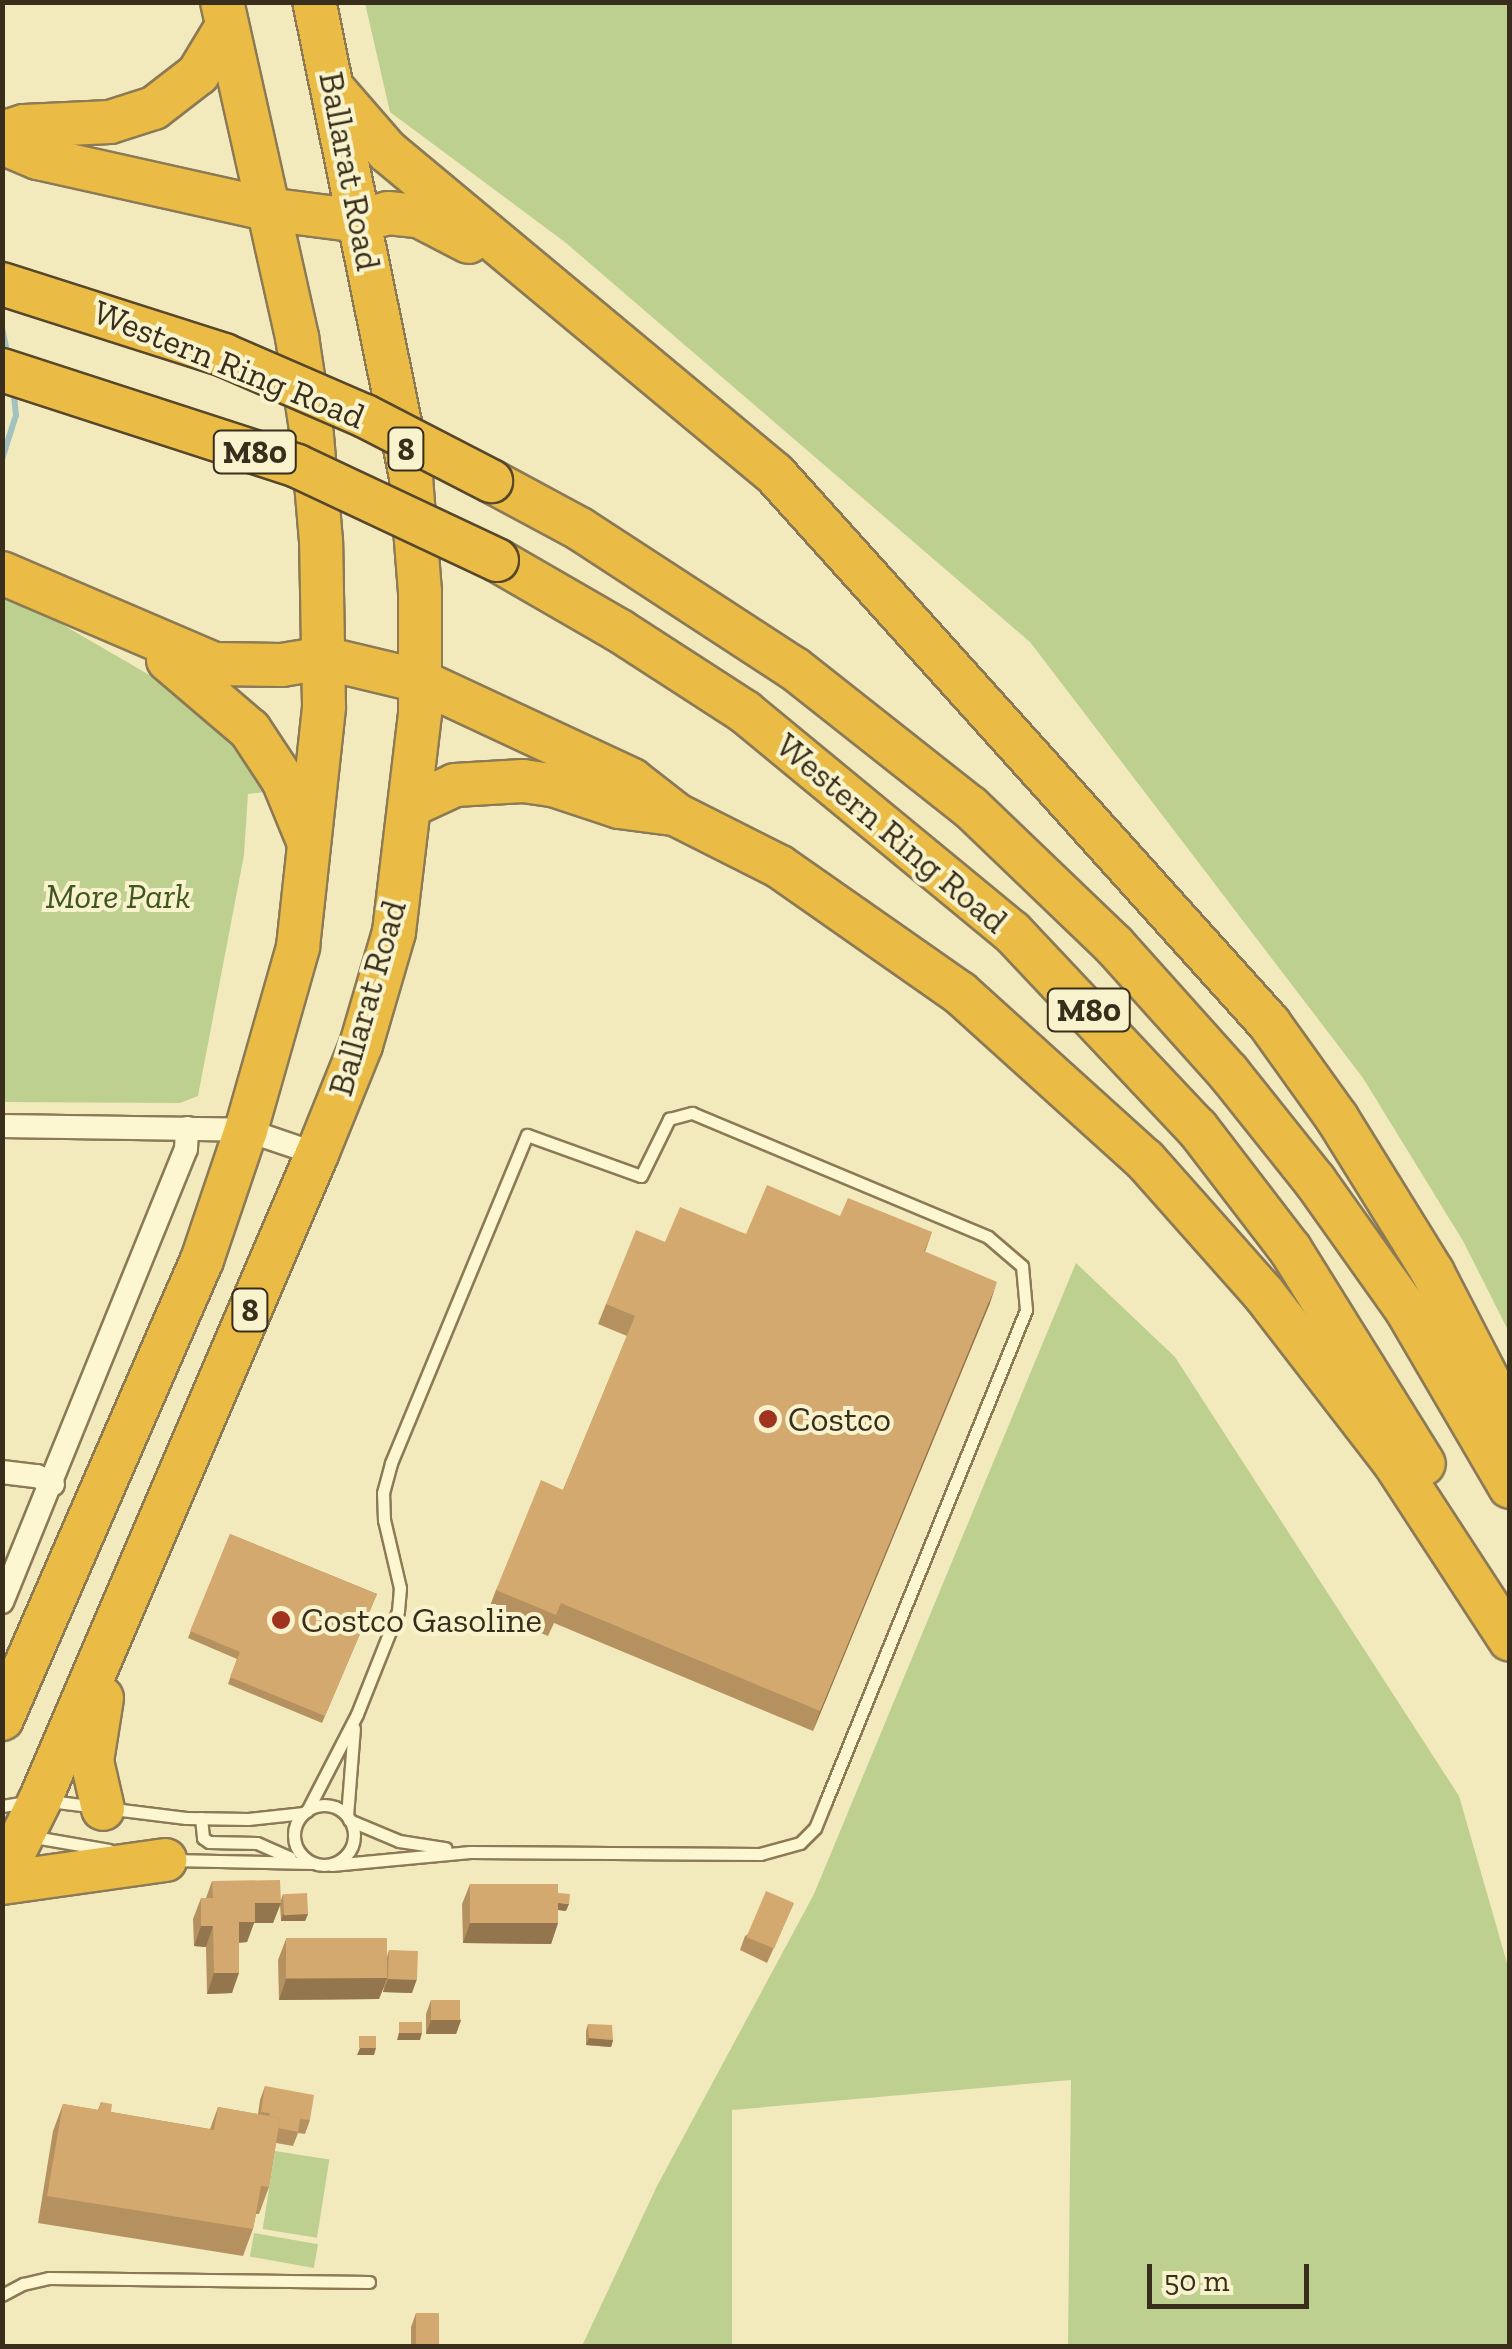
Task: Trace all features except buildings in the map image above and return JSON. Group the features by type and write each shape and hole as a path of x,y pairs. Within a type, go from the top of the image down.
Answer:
{"highway":[{"name":"Ballarat Road","path":"2,1880 20,1818 124,1605 317,1154 361,1046 394,932 412,805 420,681 420,592 411,477 314,2"},
{"path":"2,132 24,126 110,122 154,108 198,74 225,14"},
{"name":"8","path":"2,1719 202,1260 292,975 310,846 324,658 312,436 297,337 225,14"},
{"path":"335,90 386,151 775,474 1269,1023 1337,1118 1432,1273 1510,1422"},
{"path":"2,143 38,158 267,208 360,221 388,214 419,216 547,287"},
{"name":"Western Ring Road","path":"2,284 224,355 365,416 491,480 613,549 795,669 970,807 1114,945 1228,1072 1315,1181 1406,1309 1510,1486"},
{"name":"Western Ring Road","path":"2,370 297,466 496,560 620,631 745,712 1012,932 1197,1128 1290,1249 1440,1490 1510,1623"},
{"path":"15,580 214,664 282,664 324,658 420,681 632,780 677,815 780,867 960,992 1145,1160 1264,1294 1394,1462 1510,1640"},
{"path":"98,616 177,666 250,730 283,780 310,846"},
{"path":"412,805 456,785 523,781 553,786 619,807 677,815"},
{"path":"103,1809 92,1761 94,1739 124,1605"},
{"path":"2,1880 165,1860"}],"street":[{"path":"2,1126 246,1130 317,1154"},
{"path":"2,1602 54,1484 186,1149 186,1128"},
{"path":"2,1472 37,1476 54,1484"}],"lane":[{"path":"20,1818 165,1860 294,1860 312,1863 332,1864 470,1852 760,1854 790,1847 814,1828 1026,1310 1022,1266 988,1238 692,1113 669,1119 641,1176 527,1135 391,1463 383,1492 384,1520 400,1588 398,1612 357,1714 294,1840 312,1863"},
{"path":"332,1864 353,1845 348,1818 357,1714"},
{"path":"20,1818 103,1809 201,1818 305,1812 331,1806 348,1818 399,1840 470,1852"},
{"path":"201,1818 203,1838 208,1842 256,1843 294,1860"},
{"path":"2,2295 23,2284 49,2278 370,2282"}],"green space":[{"path":"365,3 1509,3 1509,1332 1463,1241 1363,1078 1030,642 566,243 390,112"},
{"name":"More Park","path":"3,590 177,691 247,748 266,792 248,794 244,855 198,1096 180,1103 3,1102"},
{"path":"1076,1263 1175,1357 1459,1796 1509,1970 1509,2346 1068,2346 1071,2080 732,2110 732,2346 582,2346 657,2186 814,1894"},
{"path":"275,2151 329,2160 317,2238 263,2229"},
{"path":"254,2233 318,2244 314,2268 250,2257"}],"waterway":[{"path":"2,328 8,356"},
{"path":"2,459 16,415 13,388"}],"place":[{"name":"Costco","path":"768,1419"},
{"name":"Costco Gasoline","path":"281,1620"}]}
